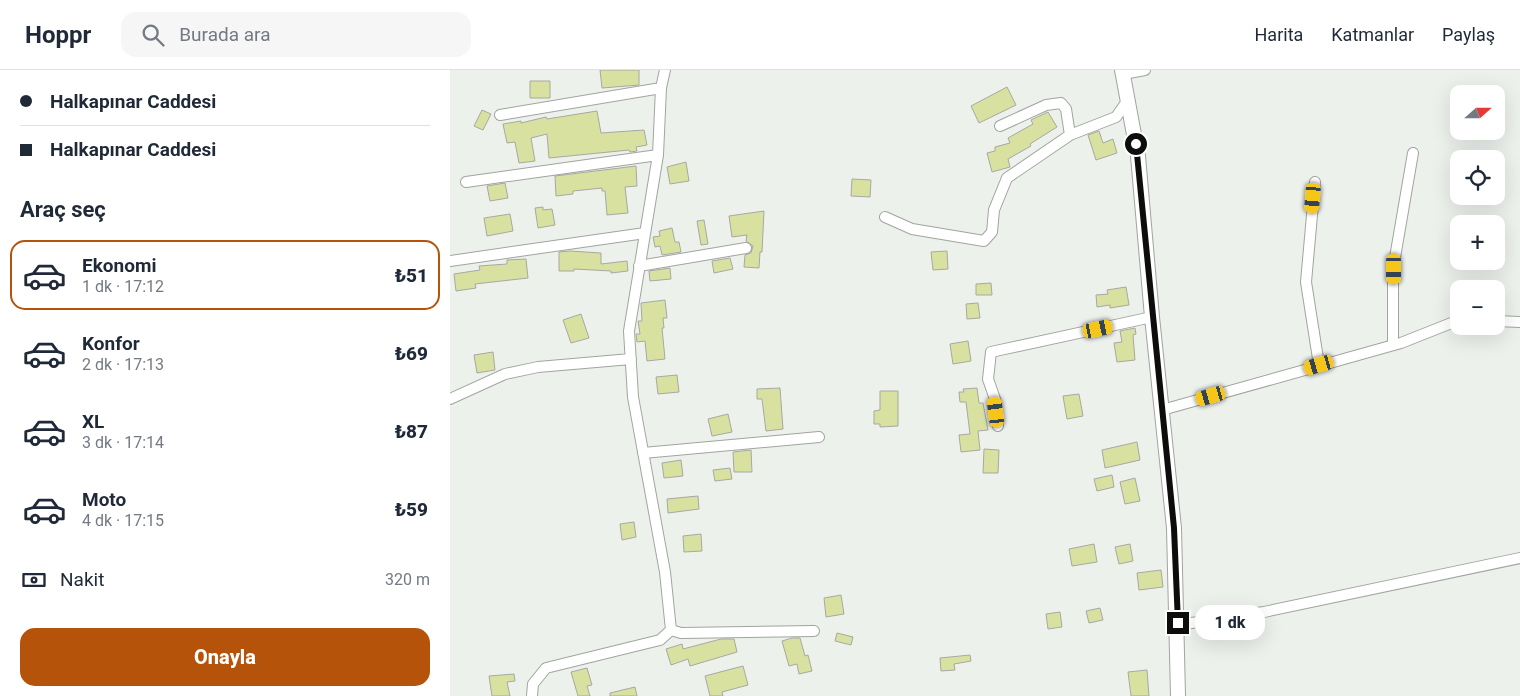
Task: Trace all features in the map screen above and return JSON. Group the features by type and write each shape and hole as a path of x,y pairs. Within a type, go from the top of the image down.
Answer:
{"main road":[{"path":"1122,72 1138,156 1152,317 1175,536 1178,696"}],"street":[{"path":"665,70 661,88 658,155 629,331 633,397 665,572 671,630"},
{"path":"1122,72 1145,70"},
{"path":"500,115 661,88"},
{"path":"885,217 912,229 984,241 992,232 994,210 1007,178 1070,135 1116,117 1128,100"},
{"path":"1000,126 1046,105 1061,103 1066,109 1070,135"},
{"path":"1393,345 1394,269 1414,153"},
{"path":"466,182 658,155"},
{"path":"1315,182 1306,282 1319,365"},
{"path":"450,261 645,233"},
{"path":"639,266 746,248"},
{"path":"998,426 995,399 988,379 991,352 1152,317"},
{"path":"1505,322 1520,322"},
{"path":"1162,410 1393,345 1450,323"},
{"path":"450,399 505,374 538,368 630,360"},
{"path":"643,453 819,436"},
{"path":"1186,624 1264,612 1520,558"},
{"path":"671,630 681,633 814,631"},
{"path":"532,696 533,684 546,668 660,640 671,630"}],"building":[{"path":"600,70 639,70 639,85 602,88"},
{"path":"530,81 550,81 550,98 530,98"},
{"path":"1007,87 1016,105 979,123 971,106"},
{"path":"482,110 491,114 483,130 474,126"},
{"path":"597,111 601,133 644,130 647,145 636,147 637,151 630,152 629,150 549,158 547,134 531,138 535,161 519,163 515,142 507,143 503,124"},
{"path":"1048,112 1057,127 1030,144 1031,146 1008,159 1010,167 992,172 987,153 995,151 995,147 1010,143 1008,138 1033,124 1031,120"},
{"path":"1099,131 1103,143 1113,139 1117,153 1096,160 1088,135"},
{"path":"686,162 689,181 670,184 667,167"},
{"path":"636,166 637,186 625,187 628,213 607,215 605,191 602,191 602,188 573,191 573,194 556,196 555,176"},
{"path":"852,179 871,180 870,197 851,196"},
{"path":"505,183 508,198 490,201 487,186"},
{"path":"543,207 543,210 552,209 555,225 538,228 535,208"},
{"path":"764,211 762,252 760,252 759,268 744,267 745,255 751,253 753,246 746,241 747,235 732,237 729,216"},
{"path":"510,214 513,231 487,236 484,218"},
{"path":"704,220 708,244 701,245 697,221"},
{"path":"672,228 675,242 679,242 681,252 662,255 660,246 655,247 653,237 660,236 659,231"},
{"path":"947,251 948,269 933,270 931,252"},
{"path":"559,252 601,253 601,264 627,261 628,271 611,273 611,271 574,269 574,271 559,271"},
{"path":"730,258 733,269 714,273 712,261"},
{"path":"526,259 528,278 475,284 476,288 456,291 454,274 480,270 479,266 507,264 507,260"},
{"path":"670,268 671,279 650,281 649,271"},
{"path":"991,283 992,295 976,295 976,284"},
{"path":"1126,287 1129,305 1110,308 1110,305 1097,307 1096,295 1108,294 1107,290"},
{"path":"665,300 667,318 663,318 664,328 662,328 665,359 647,361 645,341 637,342 636,334 640,334 638,321 642,321 641,303"},
{"path":"978,303 980,318 967,319 966,304"},
{"path":"581,314 589,338 571,343 563,320"},
{"path":"1135,328 1136,334 1133,335 1135,360 1117,362 1114,343 1122,342 1120,331"},
{"path":"968,341 971,361 953,364 950,344"},
{"path":"493,352 495,370 477,373 474,355"},
{"path":"677,375 679,392 658,394 656,377"},
{"path":"780,388 783,429 766,431 762,399 757,399 757,389"},
{"path":"977,388 979,403 983,403 988,430 978,431 980,450 961,452 959,435 970,434 966,402 960,402 959,392 964,392 963,389"},
{"path":"880,391 898,391 898,426 880,427 880,424 874,424 874,411 880,410"},
{"path":"1079,394 1083,416 1067,419 1063,396"},
{"path":"728,414 732,432 712,436 708,419"},
{"path":"1137,442 1140,460 1105,468 1102,450"},
{"path":"984,449 999,450 998,473 983,473"},
{"path":"751,450 752,472 734,472 733,452"},
{"path":"681,460 683,476 664,478 662,463"},
{"path":"730,468 732,479 715,481 713,470"},
{"path":"1112,475 1114,487 1097,491 1094,479"},
{"path":"1135,478 1140,501 1125,504 1120,482"},
{"path":"698,496 699,509 668,513 667,499"},
{"path":"634,522 636,537 622,540 620,524"},
{"path":"701,534 702,551 684,552 683,536"},
{"path":"1094,544 1097,562 1072,566 1069,549"},
{"path":"1130,544 1133,561 1119,564 1115,547"},
{"path":"1161,570 1163,587 1139,590 1137,573"},
{"path":"841,595 844,614 826,617 824,598"},
{"path":"1100,608 1103,620 1089,623 1086,611"},
{"path":"1060,612 1062,627 1048,629 1046,614"},
{"path":"837,633 853,637 851,645 835,641"},
{"path":"800,638 805,656 808,655 812,671 799,674 797,664 789,666 782,641"},
{"path":"721,639 734,639 737,652 690,666 688,659 671,665 666,649 682,644 683,649"},
{"path":"970,655 971,661 954,664 955,670 941,671 940,658"},
{"path":"743,666 748,685 722,692 723,696 710,696 705,676"},
{"path":"587,668 592,685 587,686 590,696 578,696 571,672"},
{"path":"1147,670 1149,696 1131,696 1128,672"},
{"path":"514,674 515,681 507,682 510,696 492,696 489,676"},
{"path":"635,687 637,696 610,696 610,693"}],"route":[{"path":"1136,144 1170,480 1178,589 1178,623"}]}
